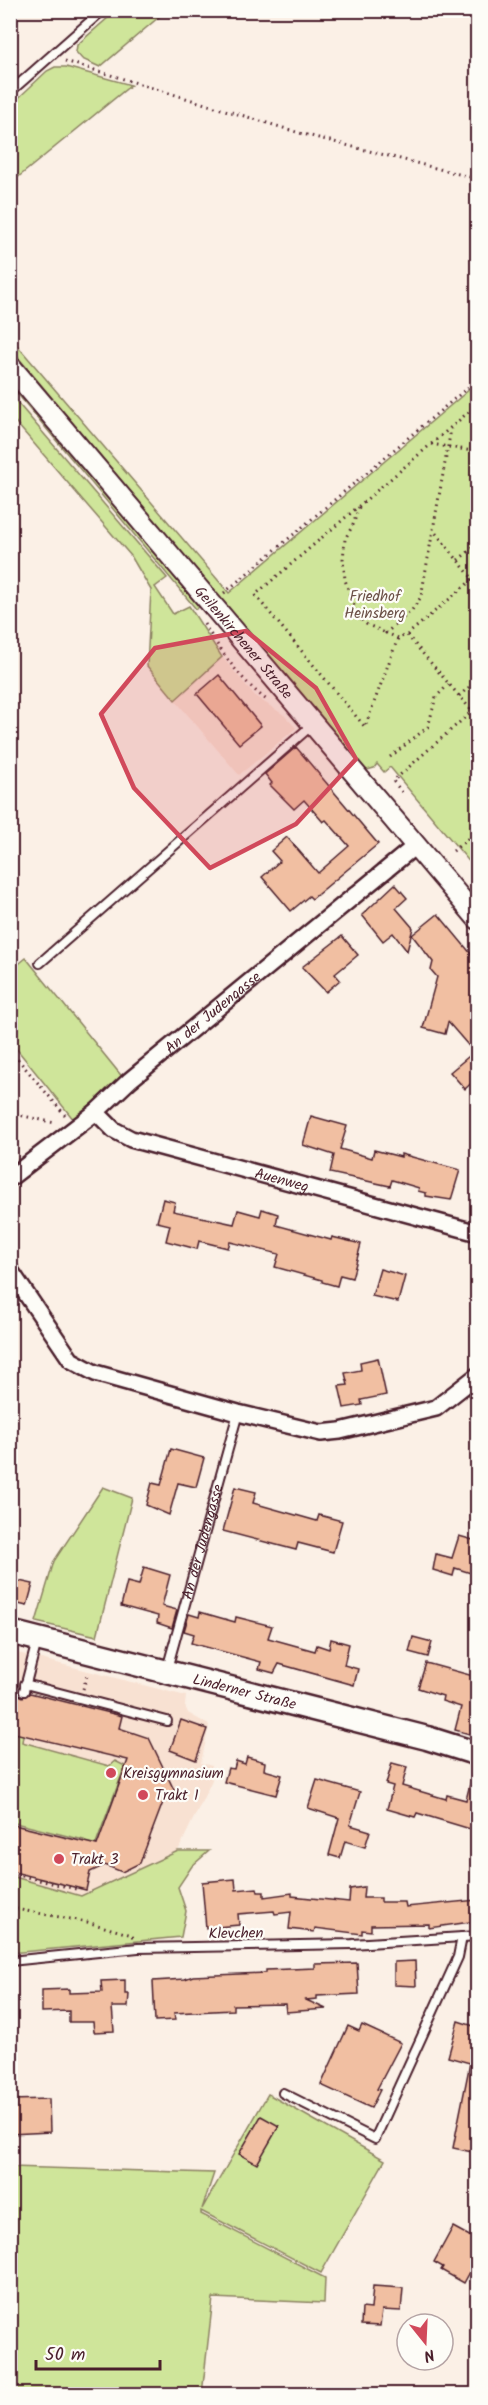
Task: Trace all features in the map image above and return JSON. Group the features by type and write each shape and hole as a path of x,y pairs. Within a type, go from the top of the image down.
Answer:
{"main road":[{"name":"Linderner Straße","path":"10,1632 428,1738 477,1754"}],"street":[{"name":"Geilenkirchener Straße","path":"10,366 477,919"},
{"name":"An der Judengasse","path":"10,1178 96,1112 130,1080 415,846"},
{"name":"Auenweg","path":"96,1112 114,1130 131,1139 477,1233"},
{"path":"10,1270 71,1360 79,1366 95,1373 238,1413 321,1433 340,1431 436,1408 477,1375"}],"lane":[{"path":"10,92 103,10"},
{"path":"40,963 313,724"},
{"name":"An der Judengasse","path":"166,1671 238,1413"},
{"path":"37,1638 24,1688 167,1721"},
{"name":"Klevchen","path":"10,1961 138,1948 352,1944 477,1936"},
{"path":"283,2093 375,2139 458,1957 462,1937"}],"path":[{"path":"52,57 303,134 477,178"},
{"path":"212,603 477,379"},
{"path":"398,638 365,727 255,595 477,404"},
{"path":"386,633 412,610 421,597 451,428"},
{"path":"431,444 477,452"},
{"path":"359,506 353,525 345,539 342,559 345,580 358,617 366,624 398,638 407,635 477,575"},
{"path":"434,531 477,584"},
{"path":"458,560 477,544"},
{"path":"407,635 477,718"},
{"path":"458,696 477,679"},
{"path":"390,757 428,727 436,697 448,684"},
{"path":"402,792 393,781 477,706"},
{"path":"453,851 477,830"},
{"path":"10,1050 75,1127"},
{"path":"10,1113 75,1127"},
{"path":"85,1683 88,1671"},
{"path":"10,1873 80,1890"},
{"path":"10,1908 87,1922 132,1935 138,1948"}],"highlighted area":[{"path":"246,631 316,688 356,759 296,824 210,868 134,788 101,714 155,648"}],"shaded area":[{"path":"222,657 256,697 284,715 296,728 239,775 175,700"},
{"name":"Kreisgymnasium","path":"10,1651 186,1696 185,1706 188,1713 209,1725 201,1763 212,1766 212,1780 178,1851 81,1896 11,1876"}],"green space":[{"path":"117,10 166,11 100,67 82,59 76,52 77,45"},
{"path":"55,67 66,67 131,85 11,183 11,105 47,71"},
{"name":"Friedhof Heinsberg","path":"10,337 229,593 477,383 477,871 390,767 384,772 377,764 374,768 367,770 361,767 11,349"},
{"path":"10,379 199,607 196,609 11,386"},
{"path":"10,394 167,578 155,587 173,614 189,606 222,657 175,700 147,666 151,590 131,556 11,417"},
{"path":"26,958 124,1079 74,1120 11,1042 10,971"},
{"path":"103,1487 132,1498 97,1636 36,1622 54,1561"},
{"path":"11,1716 26,1720 22,1742 109,1766 115,1761 125,1766 92,1854 81,1849 84,1840 11,1822"},
{"path":"178,1851 209,1851 192,1866 178,1887 186,1911 181,1937 11,1953 11,1876 81,1896"},
{"path":"268,2094 385,2160 321,2273 201,2211 201,2214 325,2278 324,2303 213,2298 202,2394 11,2394 11,2167 214,2173 202,2209"}],"building":[{"path":"219,675 261,726 239,744 197,694"},
{"path":"296,747 378,844 312,899 309,896 291,911 262,877 280,861 271,851 287,837 318,873 349,846 326,820 323,822 304,800 294,809 270,785 272,783 265,774"},
{"path":"395,884 407,898 396,908 413,928 407,951 393,933 383,941 362,915"},
{"path":"438,914 477,961 477,1078 465,1089 450,1072 474,1052 448,1022 445,1034 423,1028 437,977 431,970 433,962 412,935"},
{"path":"342,936 358,955 335,974 340,980 326,992 302,967"},
{"path":"311,1116 347,1126 340,1149 372,1158 374,1150 401,1157 401,1154 460,1170 451,1200 426,1196 426,1193 418,1191 419,1188 392,1180 390,1186 330,1173 334,1155 303,1145"},
{"path":"163,1199 175,1202 173,1211 234,1224 238,1210 260,1216 262,1209 278,1214 276,1225 331,1240 332,1237 361,1244 352,1278 340,1275 337,1286 322,1282 322,1280 275,1267 279,1254 230,1242 228,1248 199,1241 197,1249 166,1241 170,1225 157,1222"},
{"path":"380,1269 405,1276 398,1302 372,1296"},
{"path":"378,1358 386,1395 361,1400 362,1405 344,1408 339,1386 348,1385 345,1373 361,1370 360,1362"},
{"path":"171,1449 204,1458 196,1487 178,1483 169,1515 146,1505 152,1483 161,1485"},
{"path":"235,1487 256,1492 253,1503 317,1521 319,1515 342,1521 333,1552 298,1543 296,1550 223,1531"},
{"path":"459,1536 477,1541 477,1575 455,1568 453,1576 433,1570 436,1554 452,1558"},
{"path":"144,1567 170,1575 162,1606 177,1610 172,1628 157,1623 158,1616 121,1606 127,1582 139,1585"},
{"path":"10,1579 33,1584 27,1606 10,1602"},
{"path":"200,1612 235,1622 236,1617 272,1626 268,1638 315,1651 317,1645 329,1649 331,1639 349,1644 344,1665 358,1669 354,1685 279,1664 274,1673 259,1669 261,1662 191,1643 194,1634 184,1631 189,1614 199,1617"},
{"path":"413,1637 432,1642 428,1657 409,1652"},
{"path":"426,1663 477,1677 477,1736 455,1730 461,1707 442,1701 443,1696 418,1688"},
{"path":"10,1688 18,1690 19,1695 23,1697 30,1693 122,1716 119,1728 149,1738 175,1792 165,1797 140,1863 122,1872 105,1865 90,1872 86,1890 10,1871 10,1824 97,1845 128,1760 10,1732"},
{"path":"181,1720 207,1729 196,1760 170,1750"},
{"path":"247,1757 265,1762 264,1770 282,1775 276,1795 224,1782 228,1768 234,1769 236,1761 245,1764"},
{"path":"392,1763 407,1767 402,1786 446,1799 447,1795 466,1800 473,1772 477,1773 477,1831 417,1813 415,1817 387,1809 393,1786 386,1784"},
{"path":"317,1780 360,1792 350,1825 370,1831 365,1847 345,1841 340,1858 329,1855 339,1818 308,1808"},
{"path":"235,1879 236,1890 257,1888 258,1892 264,1892 264,1897 292,1893 292,1896 349,1902 350,1889 364,1887 363,1898 381,1898 381,1902 405,1902 406,1907 477,1900 477,1921 429,1928 429,1924 371,1925 371,1931 362,1930 362,1934 315,1928 314,1932 289,1929 291,1912 275,1914 274,1911 238,1914 239,1925 206,1928 202,1882"},
{"path":"415,1961 416,1986 394,1985 394,1962"},
{"path":"357,1963 359,1994 317,1996 317,1999 306,2000 326,2009 286,2012 285,2004 233,2005 233,2010 174,2013 175,2020 155,2021 153,1981 185,1979 193,1976 266,1973 266,1970 315,1968 315,1964"},
{"path":"125,1980 125,1994 129,1994 128,2007 112,2007 114,2031 94,2032 93,2022 69,2022 69,2011 42,2012 42,1990 69,1989 69,1993 102,1992 101,1981"},
{"path":"458,2021 477,2027 477,2153 453,2148 470,2063 448,2057"},
{"path":"362,2025 401,2043 377,2089 380,2090 371,2108 321,2085 348,2026 359,2031"},
{"path":"49,2099 50,2132 10,2134 10,2100"},
{"path":"261,2116 279,2126 257,2164 239,2154"},
{"path":"453,2227 477,2240 477,2259 464,2283 441,2270 443,2267 434,2262"},
{"path":"373,2286 403,2288 401,2311 382,2310 380,2326 361,2325 362,2308 371,2309"}],"place":[{"name":"Kreisgymnasium","path":"111,1773"},
{"name":"Trakt 1","path":"143,1795"},
{"name":"Trakt 3","path":"59,1859"}]}
